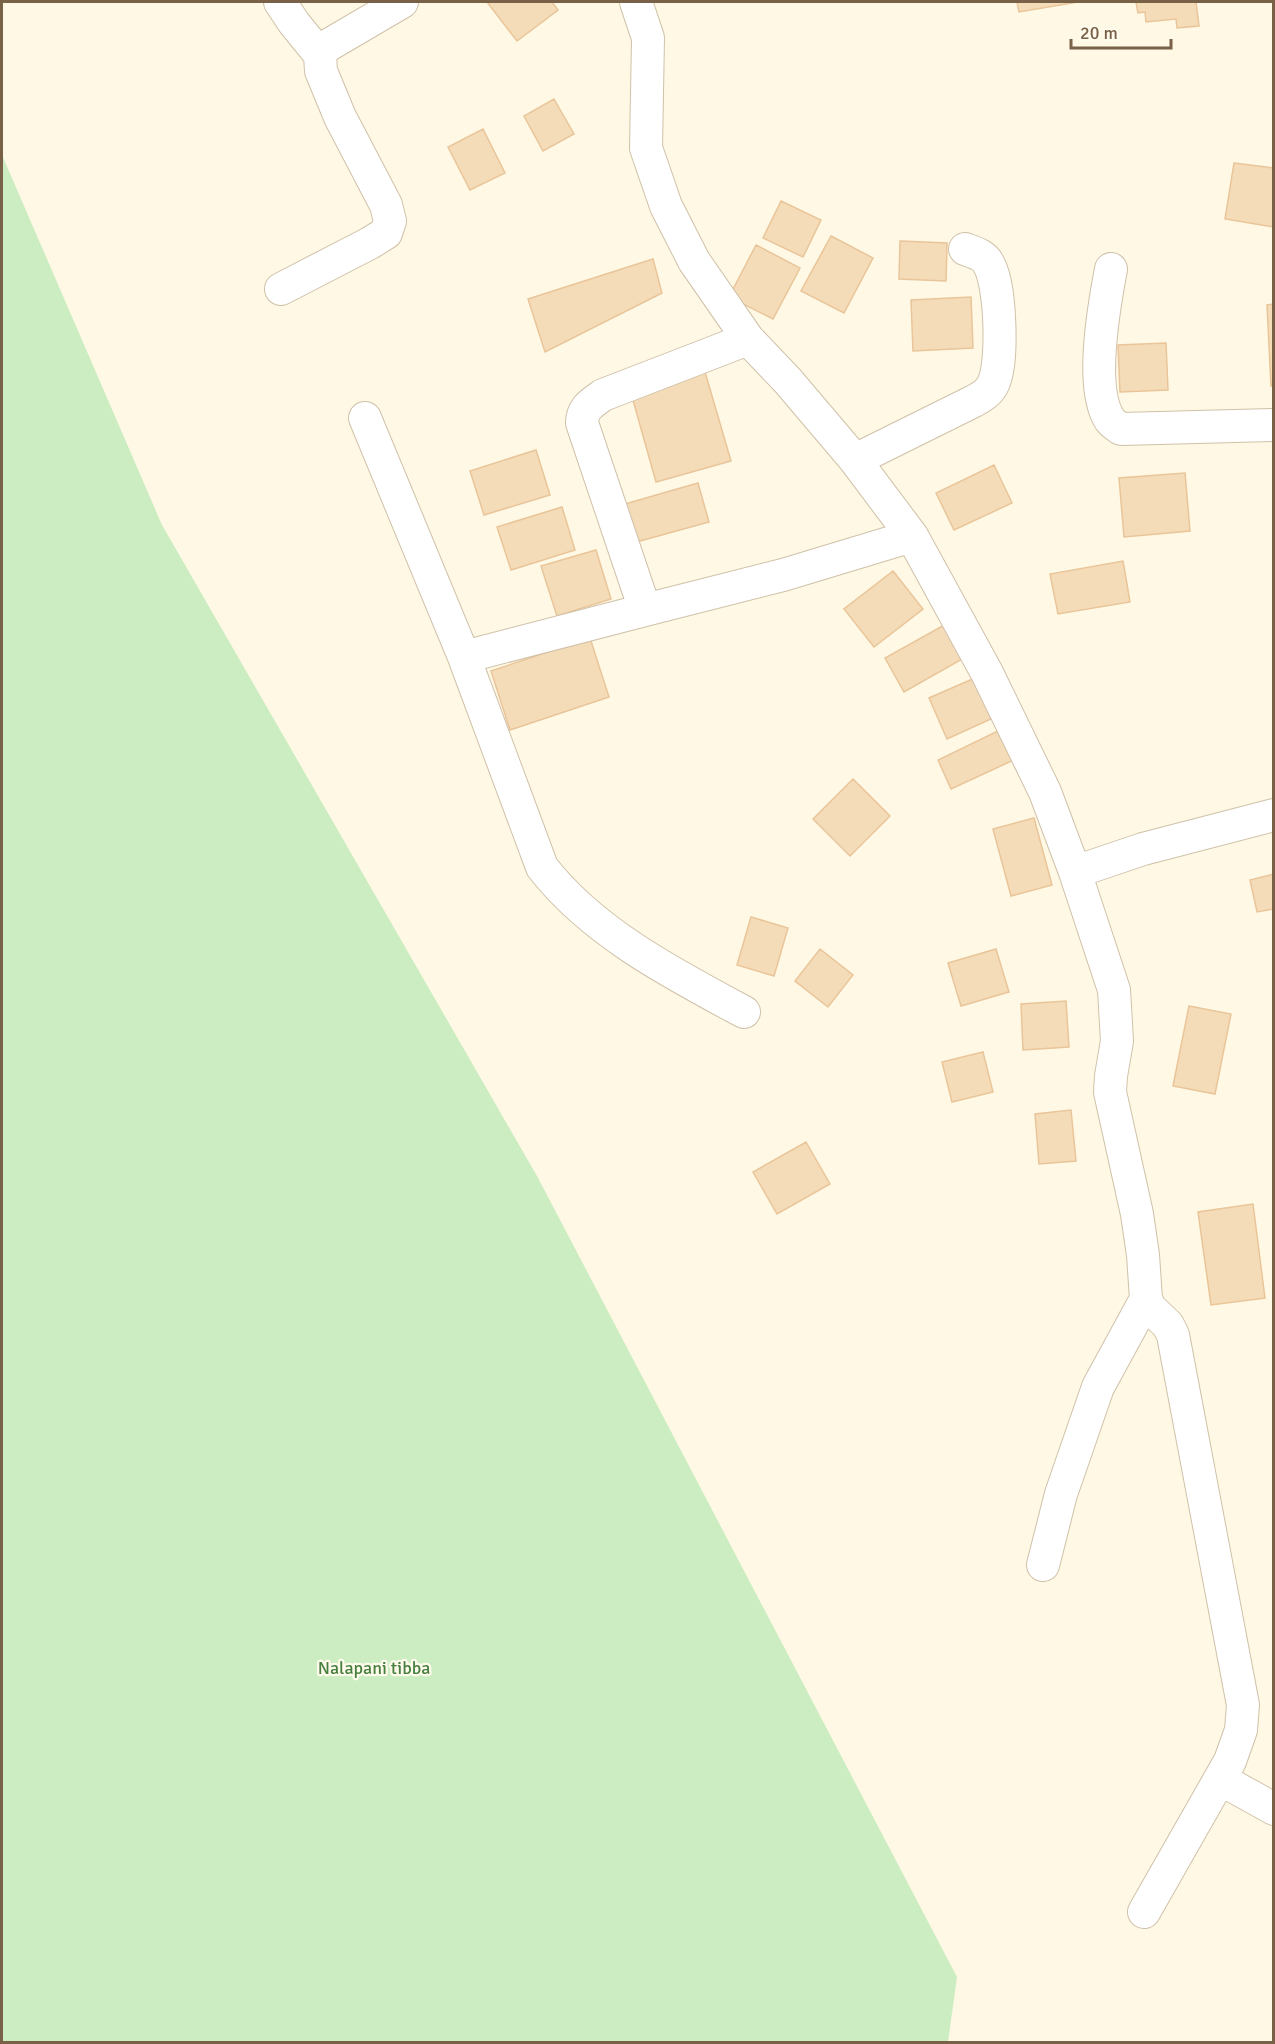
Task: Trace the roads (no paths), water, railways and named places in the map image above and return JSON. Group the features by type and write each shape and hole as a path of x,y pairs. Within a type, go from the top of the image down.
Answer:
{"street":[{"path":"280,2 320,55"},
{"path":"281,289 386,233 390,221 386,205 340,117 321,71 320,55 324,48 402,2"},
{"path":"636,2 648,38 646,148 666,206 694,261 748,339 788,381 855,460 912,536 987,673 1045,792 1075,872 1114,990 1117,1041 1110,1092 1137,1214 1146,1299 1150,1308 1168,1324 1173,1335 1243,1705 1241,1730 1230,1761 1144,1912"},
{"path":"855,460 987,394 994,381 999,351 998,298 993,274 987,261 981,255 965,249"},
{"path":"1111,269 1101,340 1101,390 1111,421 1121,429 1274,425"},
{"path":"645,610 582,423 584,411 589,404 603,395 748,339"},
{"path":"365,418 464,657 542,867 559,889 660,967 744,1012"},
{"path":"464,657 783,575 912,536"},
{"path":"1075,872 1143,849 1274,815"},
{"path":"1043,1564 1061,1494 1098,1387 1146,1299"},
{"path":"1220,1779 1274,1809"}],"park label":[{"name":"Nalapani tibba","path":"374,1668"}]}
